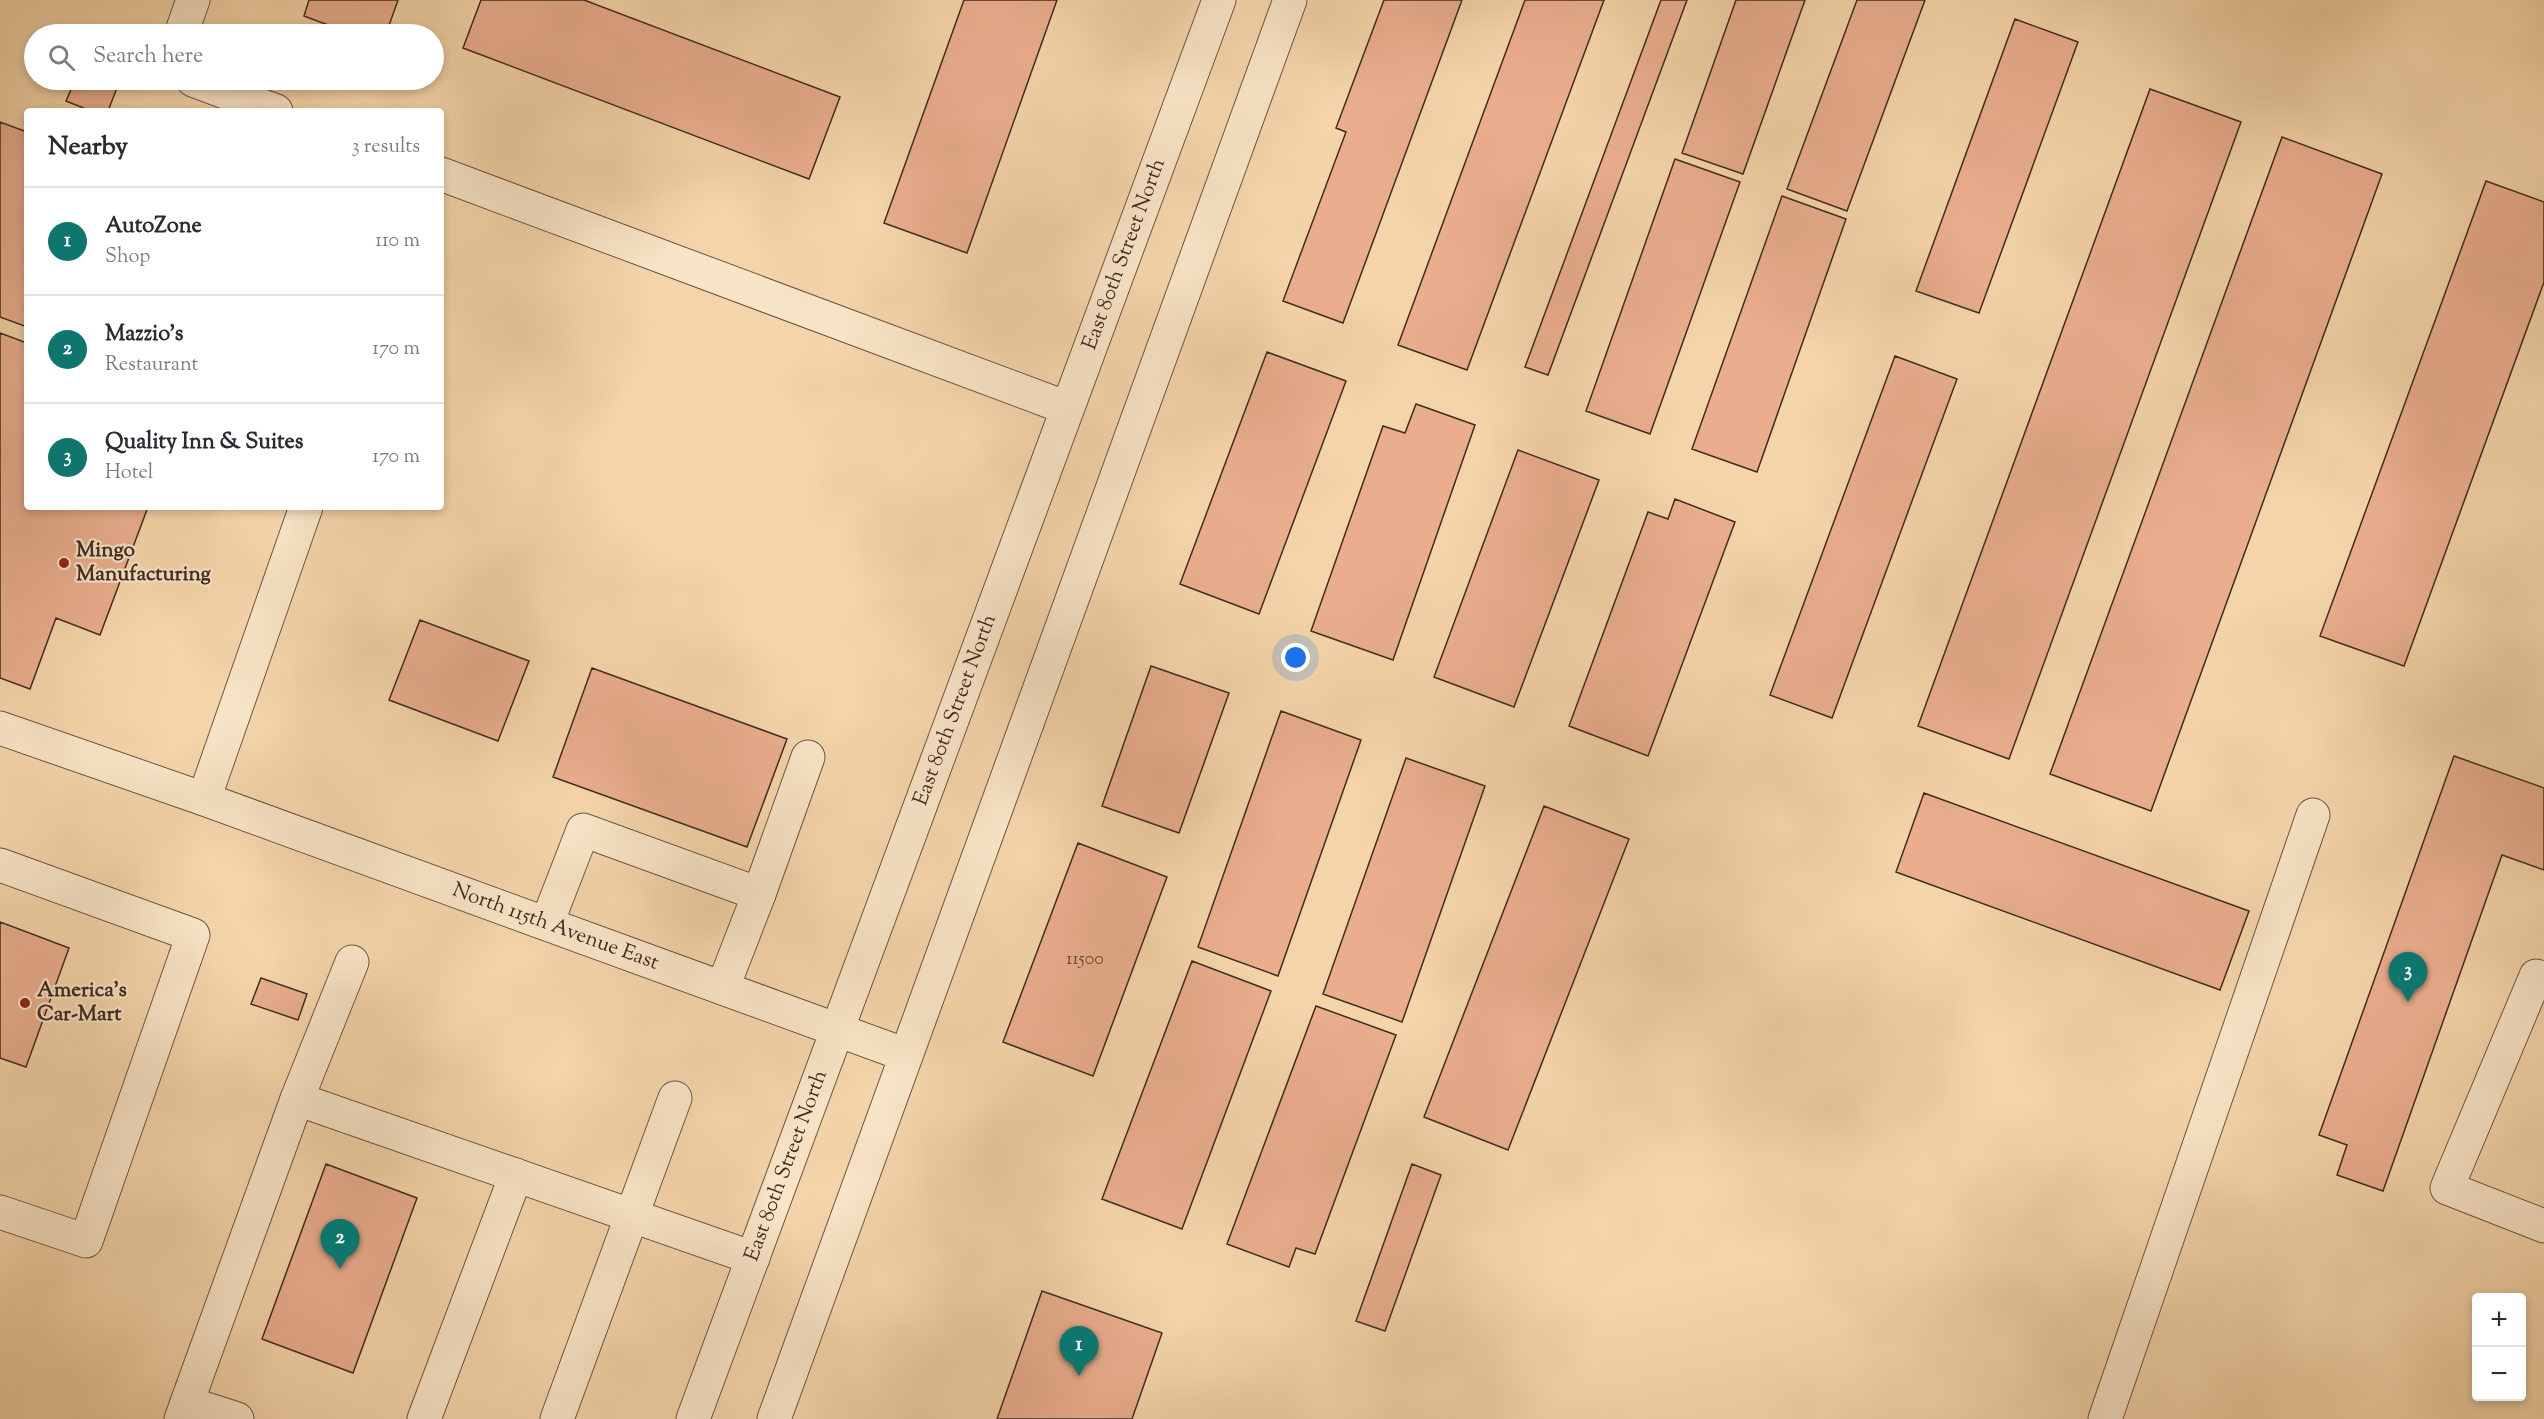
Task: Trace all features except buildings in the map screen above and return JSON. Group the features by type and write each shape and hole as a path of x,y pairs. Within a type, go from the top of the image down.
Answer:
{"street":[{"path":"185,24 193,0"},
{"name":"East 80th Street North","path":"693,1419 1219,0"},
{"path":"774,1419 1290,0"},
{"path":"220,90 268,108"},
{"path":"444,175 1067,408"},
{"path":"204,799 305,510"},
{"name":"North 115th Avenue East","path":"0,728 204,799 906,1055"},
{"path":"723,987 808,757"},
{"path":"2105,1419 2313,815"},
{"path":"547,923 583,830 759,894"},
{"path":"0,864 193,935 86,1241 0,1212"},
{"path":"237,1419 184,1411 297,1099 352,962"},
{"path":"2544,978 2536,976 2447,1188 2544,1226"},
{"path":"557,1419 675,1098"},
{"path":"297,1099 753,1258"},
{"path":"424,1419 516,1175"}],"place":[{"name":"Mingo Manufacturing","path":"64,563"},
{"name":"Quality Inn & Suites","path":"2408,1002"},
{"name":"America's Car-Mart","path":"25,1003"},
{"name":"Mazzio's","path":"340,1269"},
{"name":"AutoZone","path":"1079,1376"}]}
